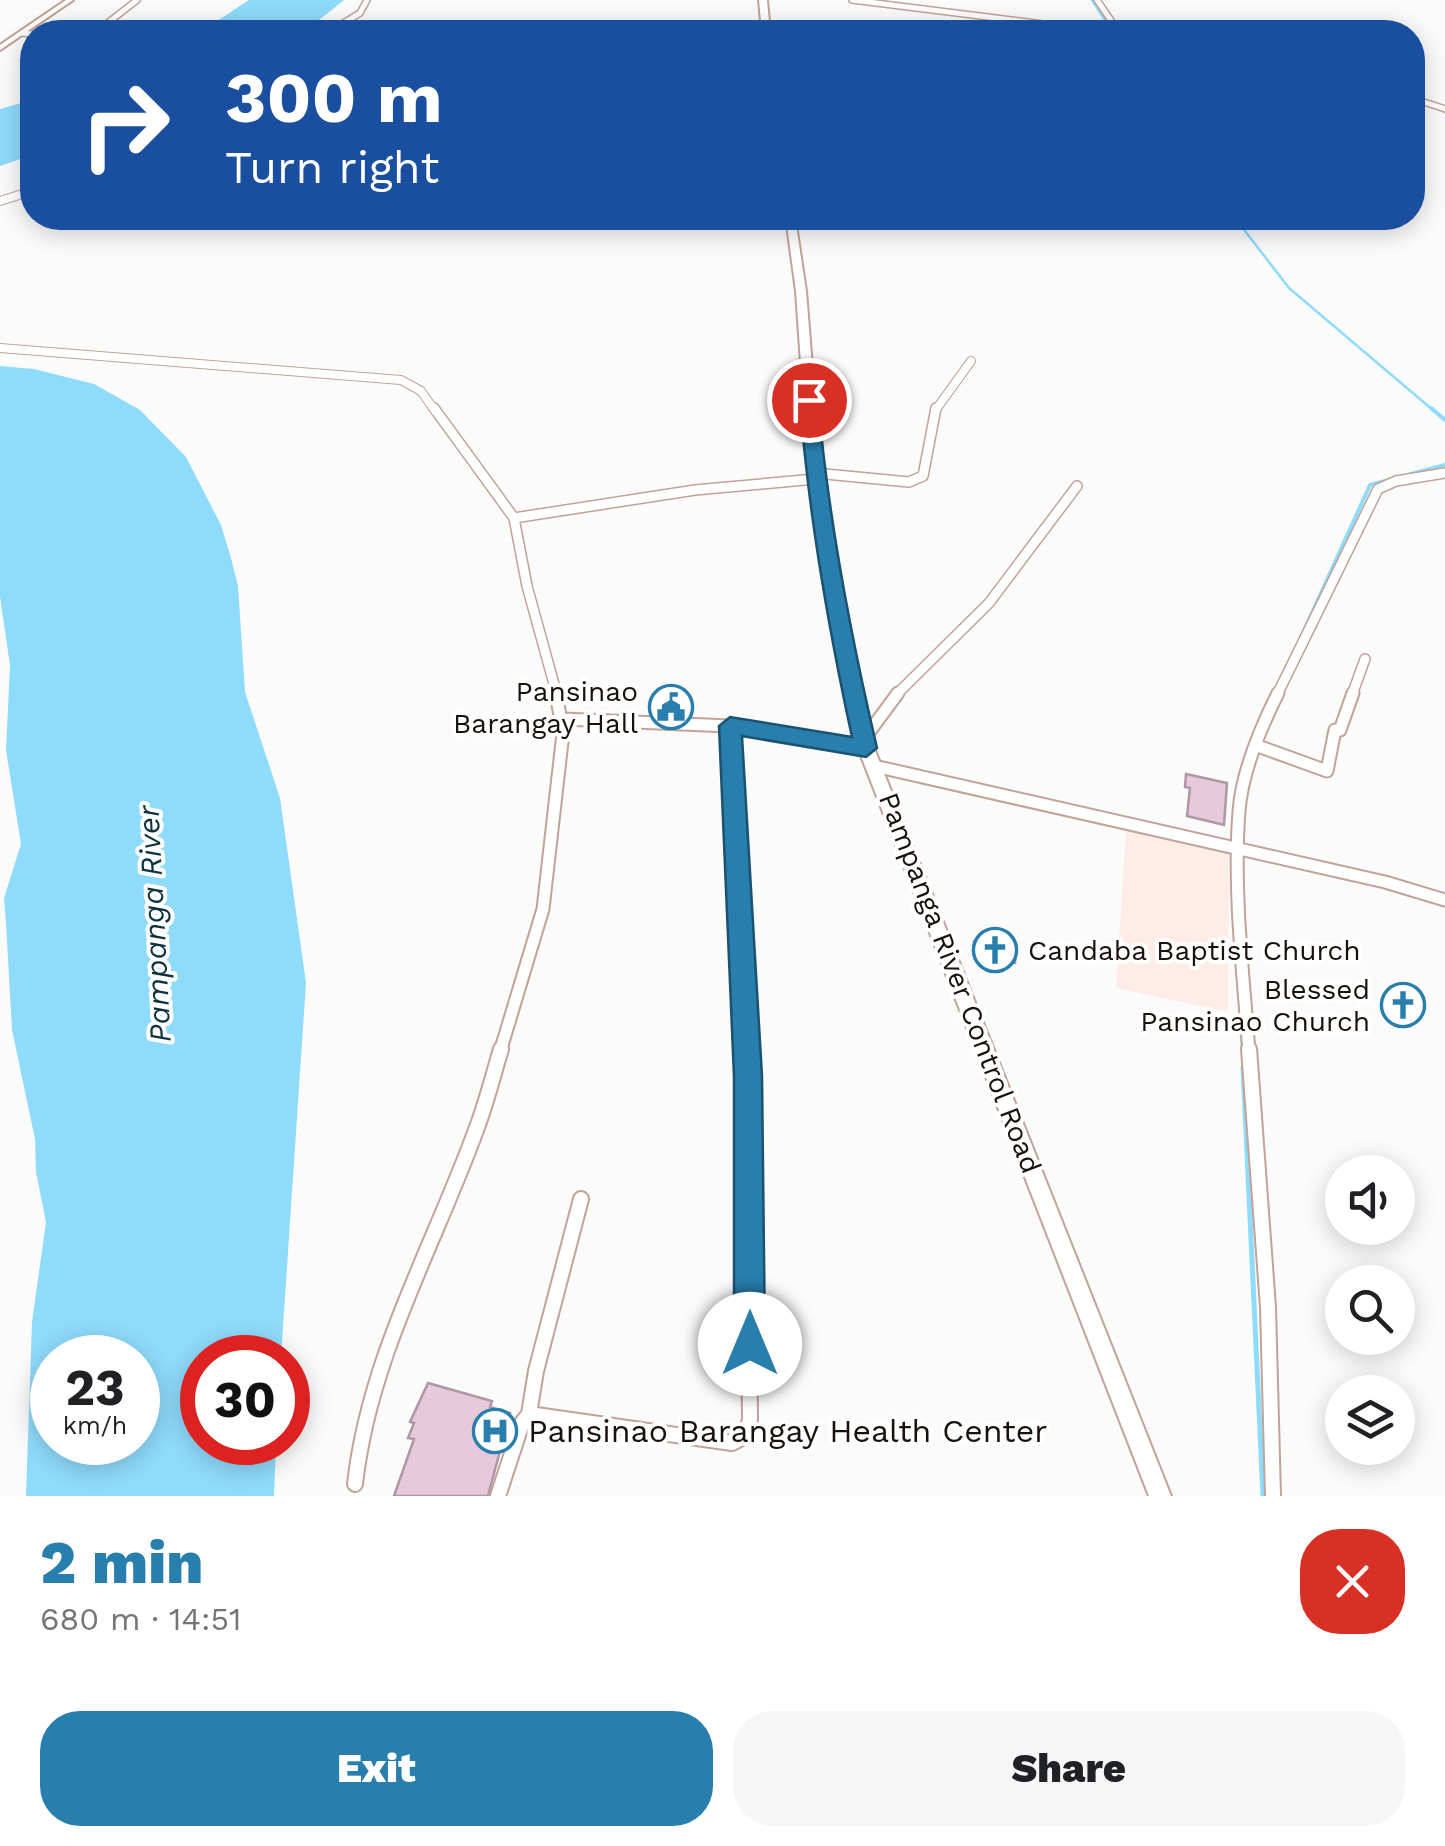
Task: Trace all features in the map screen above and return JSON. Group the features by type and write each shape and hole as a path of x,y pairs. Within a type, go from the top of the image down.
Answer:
{"main road":[{"name":"Pampanga River Control Road","path":"792,230 801,291 815,476 846,670 865,744 1160,1496"}],"street":[{"path":"41,20 70,0"},
{"path":"111,20 137,0"},
{"path":"349,20 360,13 368,0"},
{"path":"852,0 1014,20"},
{"path":"922,8 925,0"},
{"path":"0,348 400,380 421,391 514,518 527,586 563,719 543,910 477,1128 374,1381 355,1484"},
{"path":"514,518 648,496 815,476 909,482 923,476 936,408 970,361"},
{"path":"1273,1496 1268,1307 1244,1009 1239,808 1255,745 1378,488 1445,473"},
{"path":"563,719 730,726 865,744 886,705 989,603 1077,486"},
{"path":"1255,745 1327,771 1335,730 1340,730 1365,659"},
{"path":"529,1414 732,1443 745,1436 750,1420 748,1076 730,726"},
{"path":"874,766 1384,882 1445,900"},
{"path":"498,1496 522,1423 529,1414 536,1371 581,1199"}],"shaded area":[{"path":"1126,830 1229,850 1228,1012 1116,988"}],"water":[{"path":"249,0 344,0 319,20 218,20"},
{"path":"20,103 20,159 0,166 0,109"},
{"name":"Pampanga River","path":"0,366 34,369 94,384 140,410 186,457 221,525 238,586 245,692 280,798 306,983 282,1335 180,1335 180,1465 275,1465 274,1496 26,1496 30,1380 30,1465 160,1465 160,1335 32,1335 46,1222 36,1172 35,1139 12,1030 4,898 21,844 6,750 10,665 0,597"}],"building":[{"path":"1186,774 1227,783 1224,825 1187,816 1190,788 1185,787"},
{"name":"Candaba Baptist Church","path":"974,942 1016,947 1015,963 974,954"},
{"path":"428,1383 492,1401 490,1407 510,1413 488,1496 394,1496 414,1439 408,1438 414,1423 410,1422"}],"waterway":[{"path":"1092,0 1105,20"},
{"path":"1244,230 1289,288 1434,411"},
{"path":"1431,408 1445,420"},
{"path":"1303,633 1370,485 1445,465"},
{"path":"1240,1012 1243,1052"},
{"path":"1243,1067 1263,1496"}],"place":[{"name":"Pansinao Barangay Hall","path":"671,707"},
{"name":"Candaba Baptist Church","path":"995,950"},
{"name":"Blessed Pansinao Church","path":"1403,1005"},
{"name":"Pansinao Barangay Health Center","path":"495,1431"}],"route":[{"path":"750,1344 748,1076 730,726 866,748 846,670 815,478 809,400"}]}
